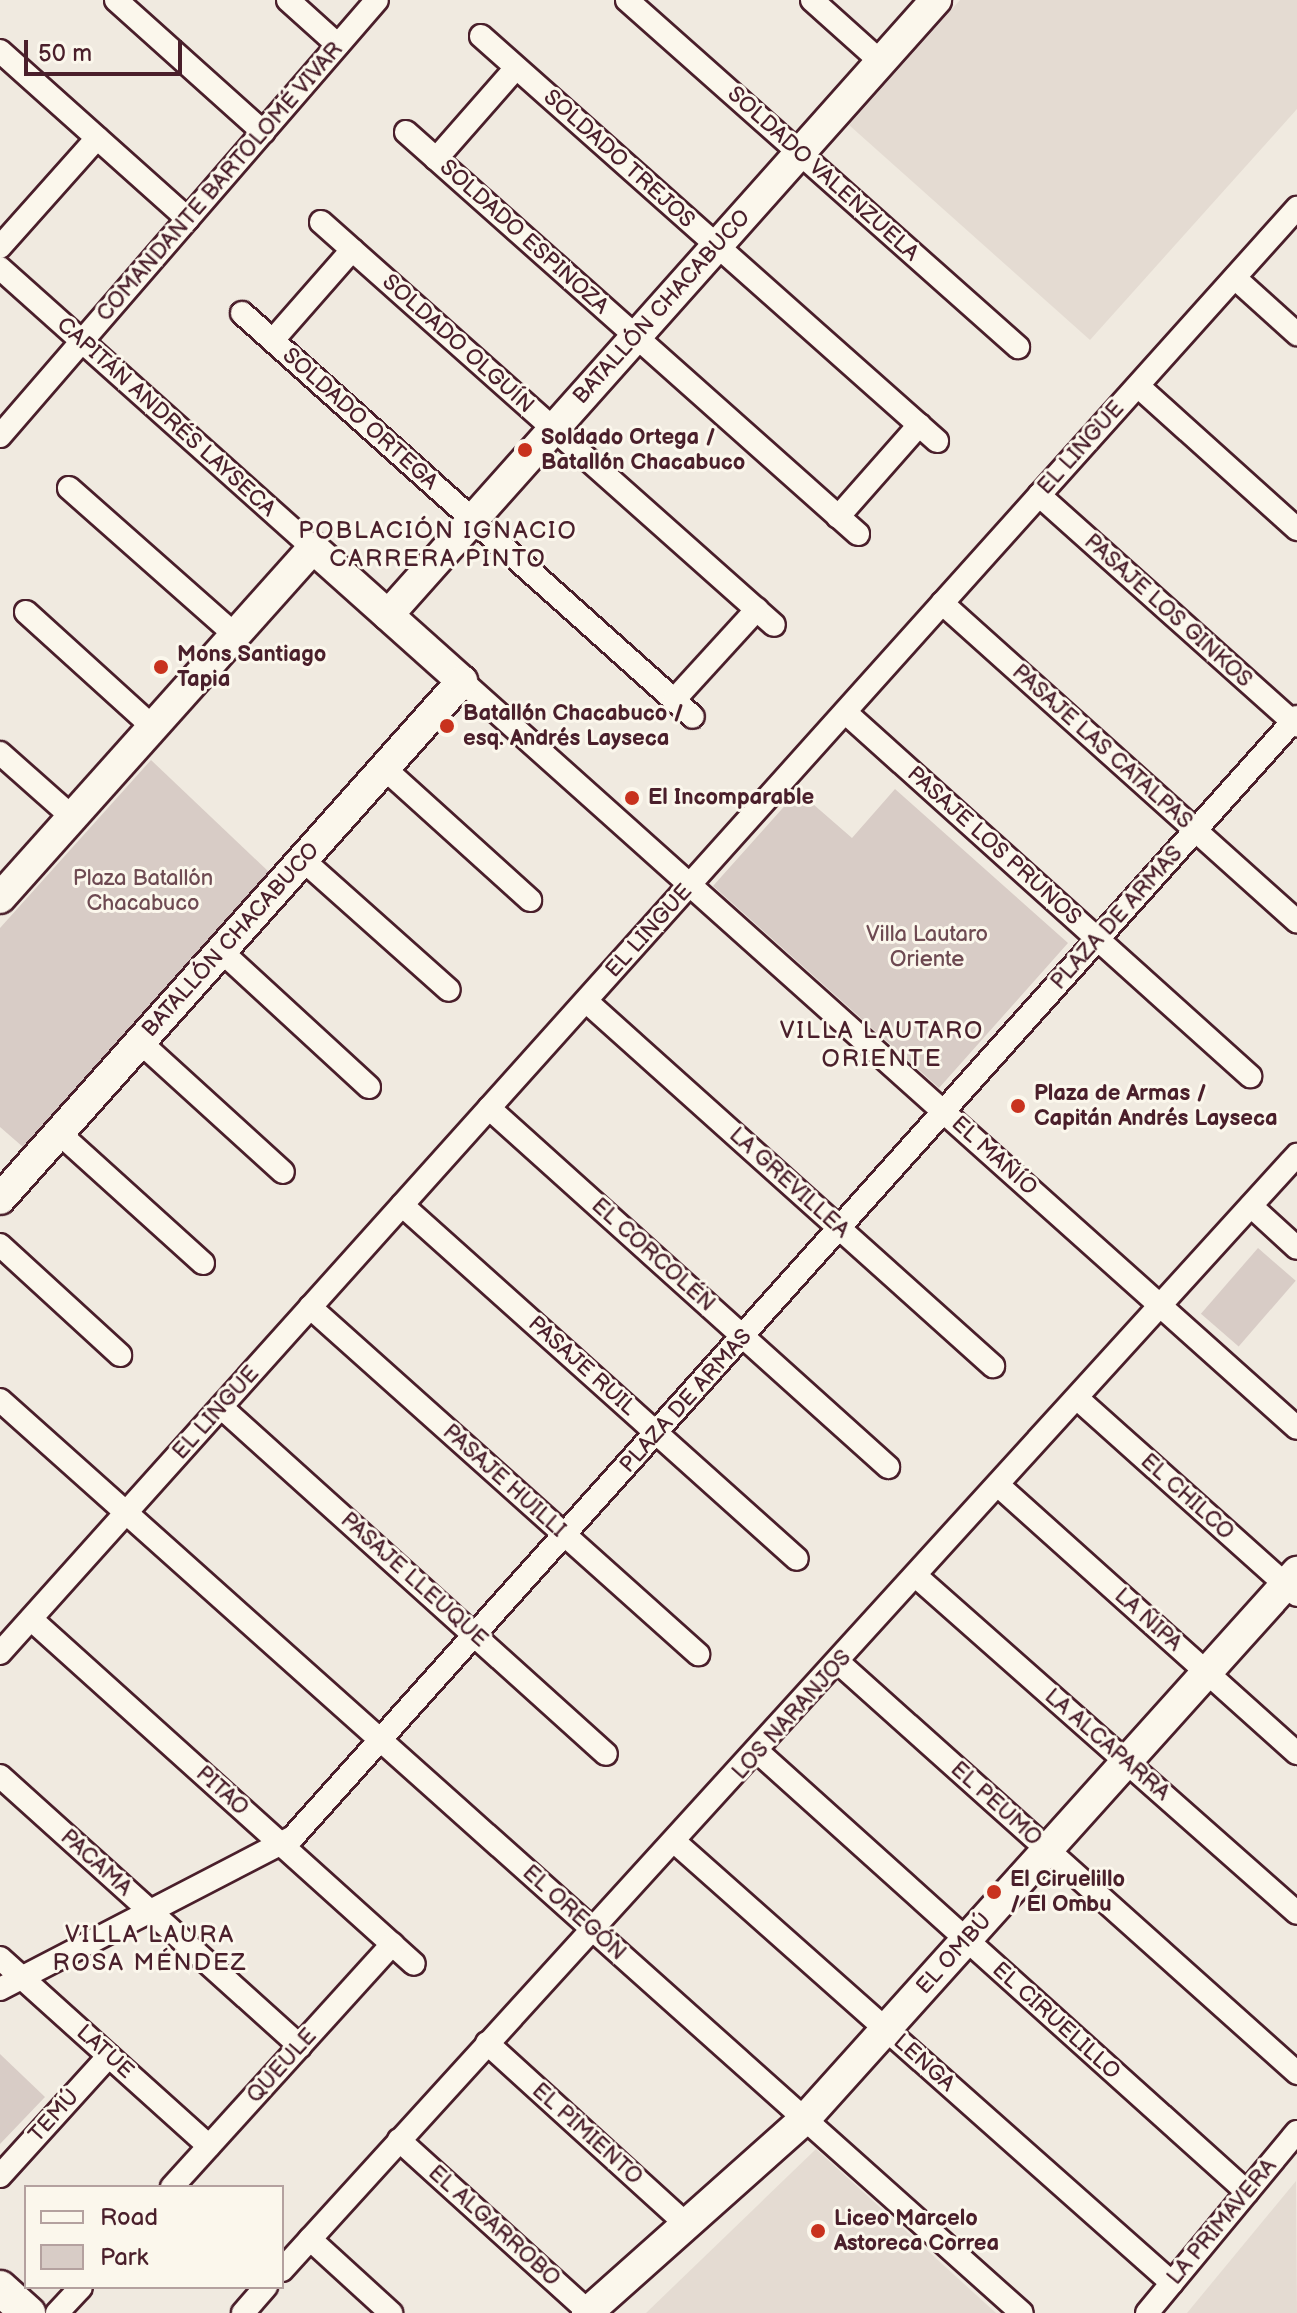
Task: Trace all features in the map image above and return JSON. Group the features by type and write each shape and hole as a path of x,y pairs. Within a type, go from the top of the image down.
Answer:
{"main road":[{"path":"0,2288 28,2313"}],"street":[{"path":"116,0 263,132"},
{"path":"288,0 338,45"},
{"name":"COMANDANTE BARTOLOMÉ VIVAR","path":"0,436 377,0"},
{"name":"SOLDADO VALENZUELA","path":"627,0 1018,347"},
{"path":"812,0 881,62"},
{"name":"BATALLÓN CHACABUCO","path":"388,615 936,0"},
{"name":"SOLDADO TREJOS","path":"481,36 937,441"},
{"path":"0,51 188,219"},
{"path":"436,159 516,68"},
{"name":"SOLDADO ESPINOZA","path":"406,132 858,534"},
{"path":"0,247 97,138"},
{"name":"EL LINGUE","path":"0,1653 1297,208"},
{"name":"SOLDADO OLGUÍN","path":"321,222 774,625"},
{"path":"273,340 352,250"},
{"name":"CAPITÁN ANDRÉS LAYSECA","path":"0,268 690,885"},
{"path":"1235,278 1297,334"},
{"name":"SOLDADO ORTEGA","path":"242,313 693,717"},
{"path":"1138,386 1297,529"},
{"path":"838,517 919,425"},
{"path":"69,488 235,635"},
{"name":"PASAJE LOS GINKOS","path":"1039,495 1295,722"},
{"path":"0,898 313,548"},
{"name":"PASAJE LAS CATALPAS","path":"942,603 1297,922"},
{"path":"674,700 757,609"},
{"path":"26,612 153,727"},
{"name":"BATALLÓN CHACABUCO","path":"0,1199 462,681"},
{"name":"PASAJE LOS PRUNOS","path":"845,712 1250,1076"},
{"name":"PLAZA DE ARMAS","path":"0,1989 283,1845 382,1741 1195,830 1295,722"},
{"path":"0,753 72,817"},
{"path":"384,768 530,900"},
{"path":"303,860 449,990"},
{"name":"EL MAÑÍO","path":"690,885 1297,1428"},
{"path":"221,951 369,1087"},
{"name":"LA GREVILLEA","path":"586,1001 993,1366"},
{"path":"140,1042 283,1172"},
{"name":"EL CORCOLÉN","path":"489,1108 888,1467"},
{"path":"59,1133 203,1263"},
{"name":"LOS NARANJOS","path":"284,2268 487,2043 596,1932 1297,1155"},
{"name":"PASAJE RUIL","path":"402,1205 797,1559"},
{"path":"1251,1206 1297,1248"},
{"path":"0,1245 120,1355"},
{"name":"PASAJE HUILLI","path":"310,1307 698,1654"},
{"name":"EL CHILCO","path":"1078,1399 1293,1584"},
{"name":"EL OREGÓN","path":"0,1400 1022,2313"},
{"name":"PASAJE LLEUQUE","path":"221,1407 606,1754"},
{"name":"LA ÑIPA","path":"999,1486 1297,1753"},
{"name":"LA ALCAPARRA","path":"917,1577 1297,1913"},
{"name":"EL OMBÚ","path":"588,2312 805,2119 1207,1673 1293,1584"},
{"name":"PITAO","path":"31,1619 414,1964"},
{"name":"EL PEUMO","path":"839,1663 1297,2073"},
{"name":"EL CIRUELILLO","path":"758,1752 1247,2192"},
{"name":"PACAMA","path":"0,1776 300,2046"},
{"name":"LENGA","path":"676,1843 1172,2283"},
{"name":"QUEULE","path":"174,2185 392,1944"},
{"name":"LATUE","path":"0,1958 209,2146"},
{"name":"EL PIMIENTO","path":"487,2043 687,2225"},
{"name":"TEMÚ","path":"0,2176 109,2056"},
{"name":"LA PRIMAVERA","path":"1147,2313 1297,2132"},
{"name":"EL ALGARROBO","path":"399,2140 588,2312"},
{"path":"310,2239 391,2313"},
{"path":"57,2313 79,2289"},
{"path":"243,2313 264,2289"}],"shaded area":[{"path":"960,0 1297,0 1297,109 1090,340 849,125"},
{"name":"Liceo Marcelo Astoreca Correa","path":"816,2149 996,2313 646,2313"},
{"path":"1296,2181 1297,2313 1187,2313"}],"green space":[{"name":"Plaza Batallón Chacabuco","path":"151,760 269,872 23,1147 0,1127 0,928"},
{"name":"Villa Lautaro Oriente","path":"895,789 1068,943 939,1088 713,886 798,791 852,838"},
{"path":"1258,1248 1296,1281 1239,1346 1201,1314"},
{"path":"0,2054 45,2097 0,2144"}],"place":[{"name":"Soldado Ortega / Batallón Chacabuco","path":"525,450"},
{"name":"Mons Santiago Tapia","path":"161,667"},
{"name":"Batallón Chacabuco / esq. Andrés Layseca","path":"447,726"},
{"name":"El Incomparable","path":"632,798"},
{"name":"Plaza de Armas / Capitán Andrés Layseca","path":"1018,1106"},
{"name":"El Ciruelillo / El Ombu","path":"994,1892"},
{"name":"Liceo Marcelo Astoreca Correa","path":"818,2231"}],"district":[{"name":"POBLACIÓN IGNACIO CARRERA PINTO","path":"438,545"},
{"name":"VILLA LAUTARO ORIENTE","path":"882,1045"},
{"name":"VILLA LAURA ROSA MÉNDEZ","path":"150,1949"}]}
